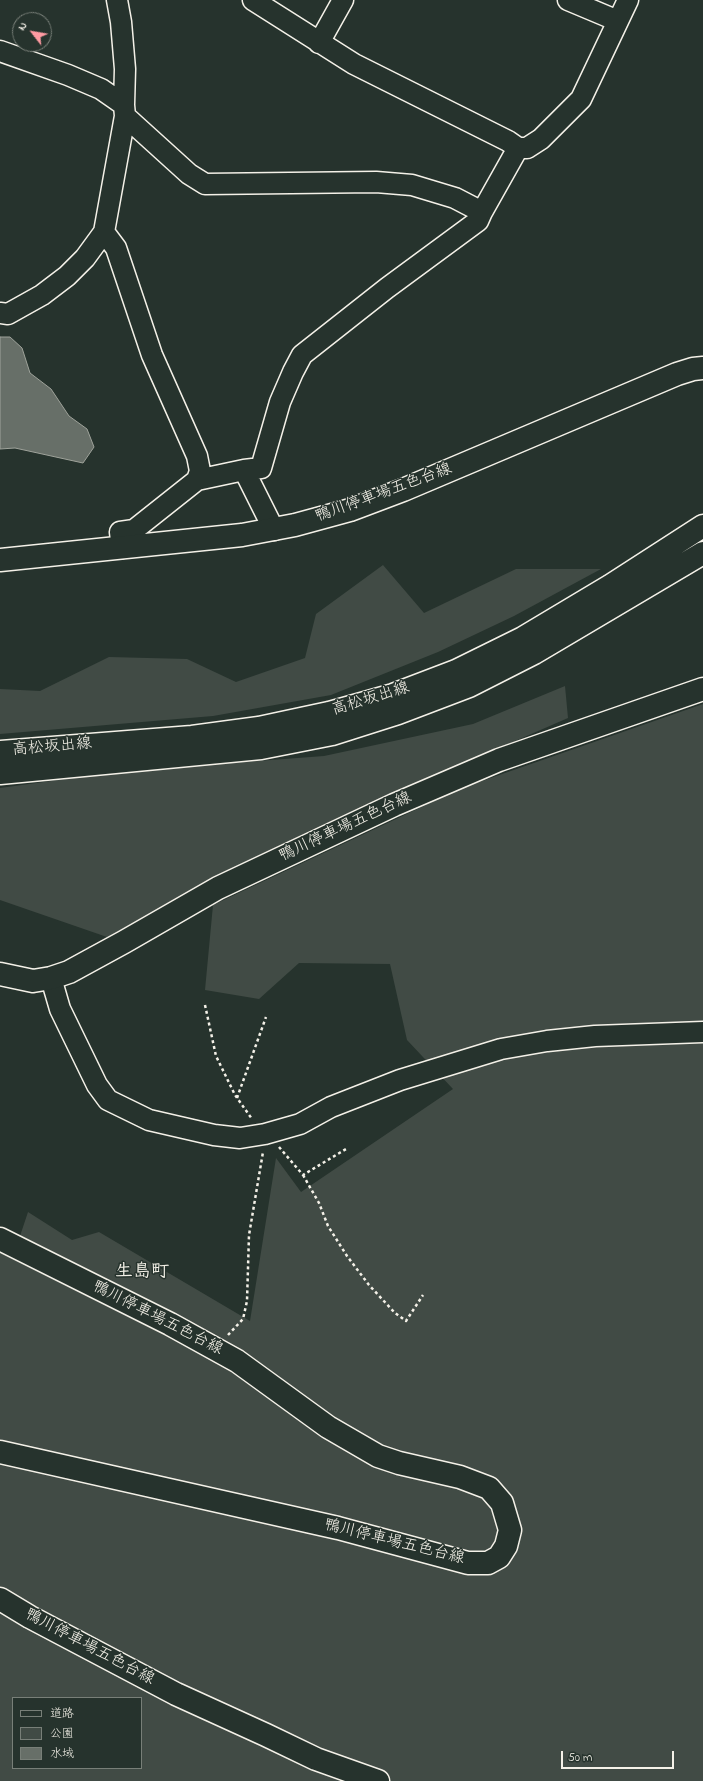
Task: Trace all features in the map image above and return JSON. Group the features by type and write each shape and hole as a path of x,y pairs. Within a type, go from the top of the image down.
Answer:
{"main road":[{"name":"鴨川停車場五色台線","path":"0,560 242,535 274,530 350,510 403,490 677,374 693,369 703,368"},
{"name":"高松坂出線","path":"0,752 192,737 259,728 329,713 393,695 456,671 523,638 610,586 703,526"},
{"name":"高松坂出線","path":"0,773 261,748 332,734 391,716 469,686 534,653 703,553"},
{"name":"鴨川停車場五色台線","path":"0,974 33,981 51,978 69,972 218,888 394,805 499,760 703,689"},
{"name":"鴨川停車場五色台線","path":"0,1239 238,1361 328,1427 367,1451 400,1464 460,1477 489,1488 502,1503 510,1530 506,1546 499,1557 488,1563 468,1563 338,1528 0,1452"},
{"name":"鴨川停車場五色台線","path":"0,1599 30,1617 176,1694 316,1759 378,1781"}],"street":[{"path":"0,313 8,314 42,295 67,276 85,258 104,232 124,110 125,69 121,22 117,0"},
{"path":"253,0 354,64 508,141 518,148 527,148 541,139 581,99 628,0"},
{"path":"319,43 343,0"},
{"path":"568,0 618,21"},
{"path":"0,51 68,75 101,89 189,174 205,184 376,182 412,185 455,198 482,212"},
{"path":"122,548 120,532 134,530 197,480 244,470 262,468 280,402 302,355 387,288 478,221 518,148"},
{"path":"104,232 116,248 152,355 197,456 200,471 197,480"},
{"path":"244,470 274,530"},
{"path":"51,978 60,1009 97,1085 108,1100 149,1120 214,1135 240,1138 265,1134 300,1124 331,1107 400,1080 501,1049 546,1041 595,1036 703,1032"}],"path":[{"path":"204,1005 216,1056 237,1098 265,1134 272,1139 303,1175 319,1203 328,1226 347,1256 369,1285 395,1313 406,1321 423,1295"},
{"path":"237,1098 266,1017"},
{"path":"214,1348 235,1330 243,1319 246,1301 249,1235 263,1154 262,1141 265,1134"},
{"path":"303,1175 346,1149"}],"green space":[{"path":"383,565 424,613 516,569 601,569 514,616 438,652 331,695 213,716 0,734 0,689 40,691 109,657 187,659 236,682 305,658 316,614"},
{"path":"565,686 568,718 311,830 107,937 0,900 0,788 124,771 324,756 473,724"},
{"path":"703,704 703,1781 0,1781 0,1252 13,1257 28,1212 72,1240 99,1232 250,1321 276,1158 301,1192 453,1089 407,1040 390,964 299,963 259,999 205,990 213,905 462,788"}],"water":[{"path":"0,337 10,337 22,348 30,373 51,389 69,416 87,429 94,447 83,463 15,448 0,449"}],"district":[{"name":"生島町","path":"142,1273"}]}
